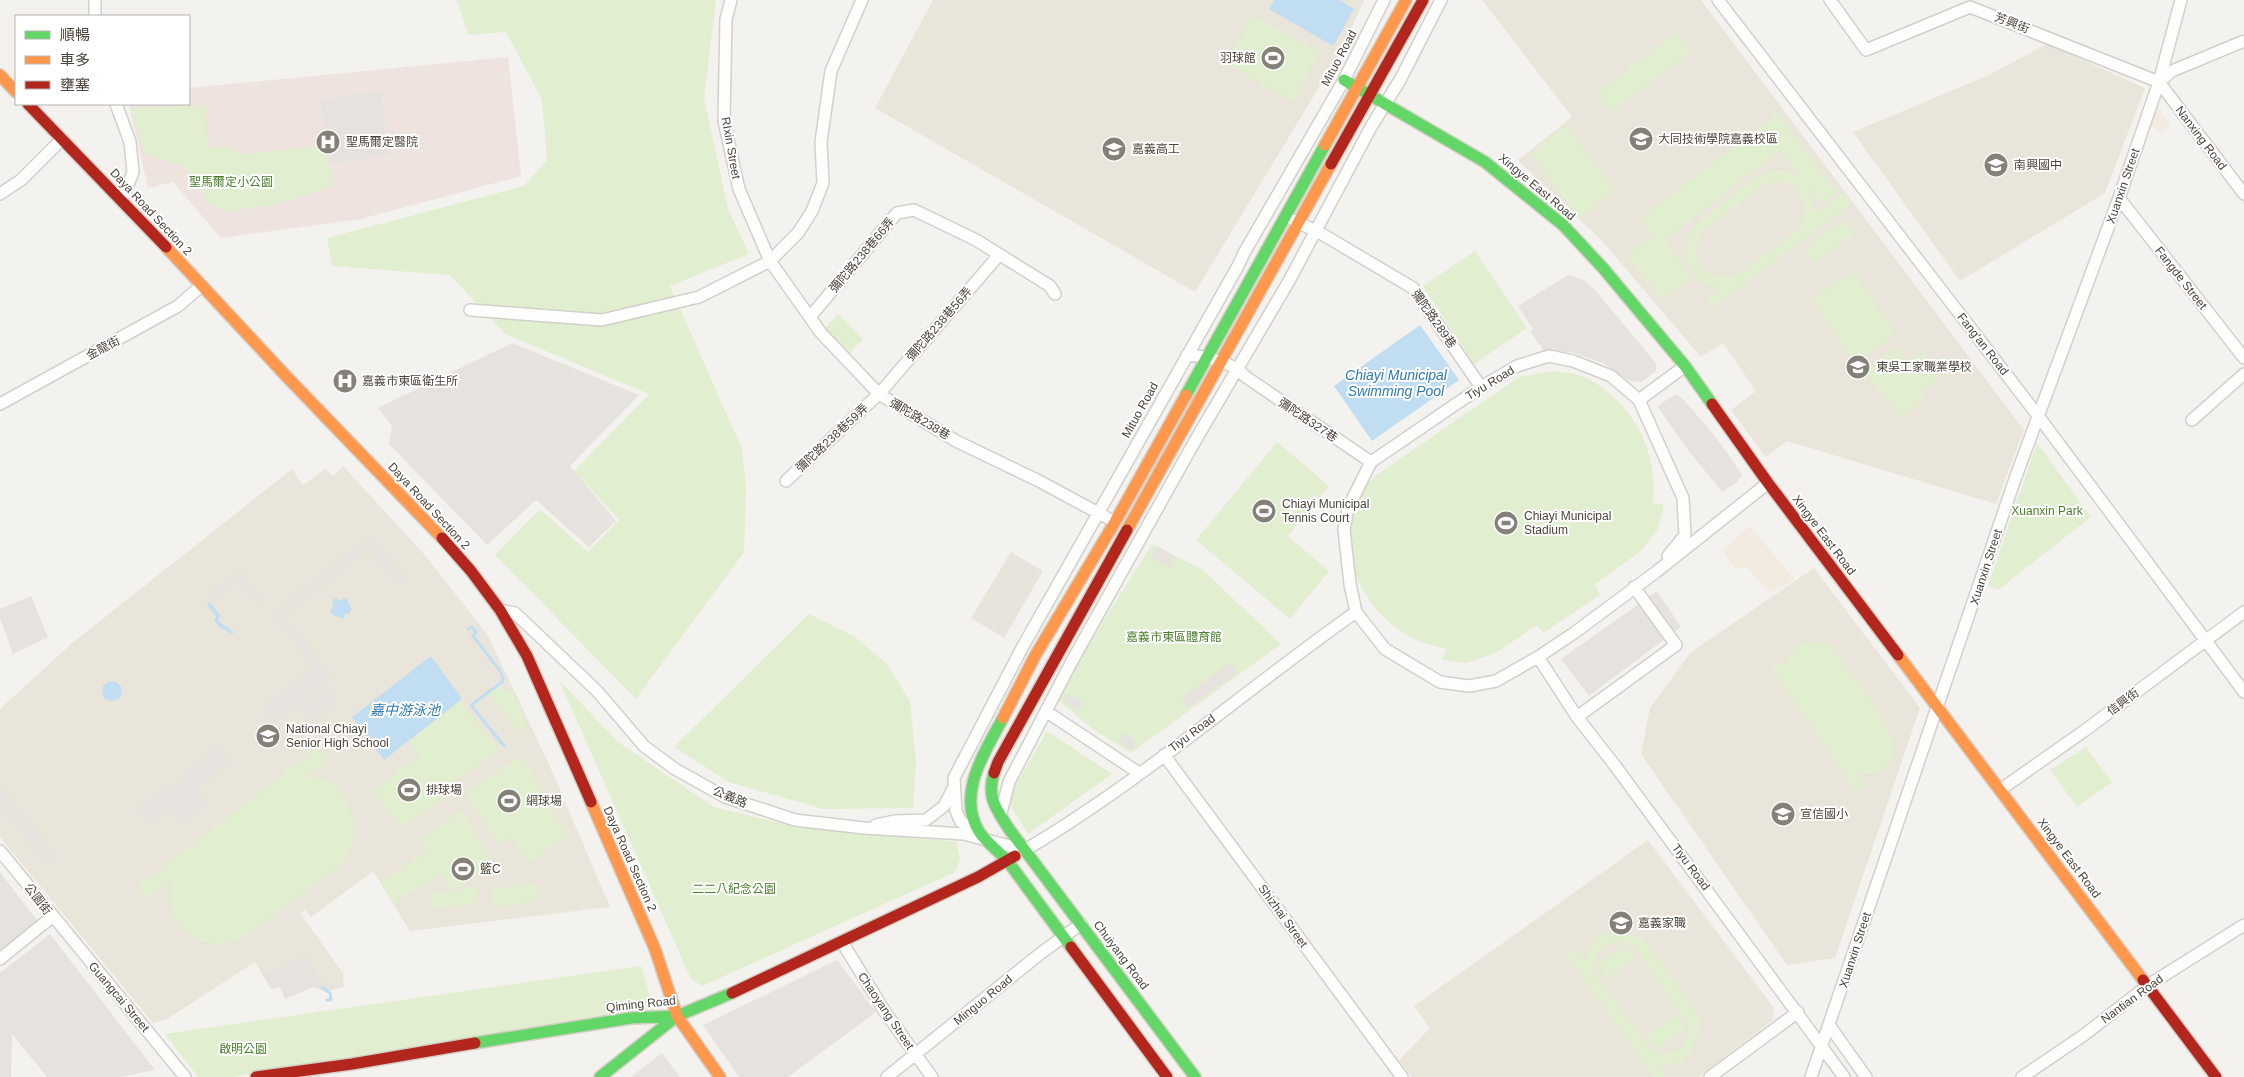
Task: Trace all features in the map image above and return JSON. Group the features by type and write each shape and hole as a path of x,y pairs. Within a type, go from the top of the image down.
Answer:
{"street":[{"path":"95,0 95,15"},
{"name":"RIxin Street","path":"731,0 726,19 724,121 739,189 770,261"},
{"path":"470,310 602,320 699,297 770,261 798,234 812,211 823,183 821,142 830,70 862,0"},
{"name":"Mituo Road","path":"1007,861 983,836 961,822 956,811 954,778 992,705 1098,514 1344,80 1384,0"},
{"path":"1390,0 1404,3 1416,14 1435,24"},
{"path":"1025,850 992,802 991,782 998,762 1423,0"},
{"path":"1001,813 1009,782 1072,661 1195,441 1242,373 1284,289 1319,233 1385,104 1435,24 1441,0"},
{"name":"Fang'an Road","path":"1718,0 2039,417 2244,692"},
{"name":"芳興街","path":"1830,0 1866,50 1971,4 2158,82"},
{"name":"Xuanxin Street","path":"1811,1077 2015,479 2119,198 2158,82 2181,0"},
{"name":"Mituo Road","path":"983,836 970,796 976,769 1035,656 1115,522 1404,3"},
{"path":"2158,82 2172,71 2244,41"},
{"path":"0,74 15,91"},
{"name":"Xingye East Road","path":"1344,80 1485,162 1563,225 1602,268 1685,366 1768,483 2216,1077"},
{"name":"Nanxing Road","path":"2158,82 2244,194"},
{"name":"Daya Road Section 2","path":"29,105 122,200 201,286 436,532 471,571 500,610 527,656 611,848 655,949 677,1016 720,1077"},
{"path":"116,105 130,142 134,172 122,200"},
{"path":"0,194 21,180 62,139"},
{"name":"Fangde Street","path":"2119,198 2244,358"},
{"name":"彌陀路289巷","path":"1271,209 1319,233 1413,288 1481,387"},
{"name":"彌陀路238巷66弄","path":"810,317 897,213 914,210 976,240 1050,286 1055,294"},
{"name":"彌陀路238巷56弄","path":"879,394 999,255"},
{"name":"彌陀路238巷","path":"770,261 821,333 879,394 956,441 1039,481 1115,522"},
{"path":"1238,266 1284,289"},
{"name":"金龍街","path":"0,404 178,306 201,286"},
{"name":"彌陀路327巷","path":"1187,355 1206,357 1222,362 1242,373 1371,462"},
{"name":"Tiyu Road","path":"1656,572 1685,535 1683,498 1638,400 1611,376 1573,361 1550,356 1517,366 1481,387 1371,462 1348,508 1344,530 1350,584 1356,612 1385,649 1440,682 1469,686 1496,680 1538,657 1656,572 1768,483"},
{"path":"1638,400 1685,366"},
{"path":"2192,420 2244,374"},
{"name":"彌陀路238巷59弄","path":"786,481 879,394"},
{"path":"1577,717 1676,645 1634,587"},
{"name":"公義路","path":"500,610 515,613 597,691 644,746 675,769 726,797 795,820 864,828 983,836 1025,850"},
{"name":"Tiyu Road","path":"1025,850 1094,805 1164,755 1297,653 1356,612"},
{"name":"信興街","path":"2000,790 2084,731 2244,612"},
{"name":"Tiyu Road","path":"1538,657 1577,717 1822,1044 1844,1077"},
{"path":"1047,712 1139,772"},
{"name":"Shizhai Street","path":"1164,755 1402,1077"},
{"path":"864,828 895,821 926,820 944,806 955,786"},
{"name":"Qiming Road","path":"256,1077 352,1064 575,1026 631,1018 677,1016 713,1002 842,942 978,877 1025,850"},
{"name":"Chuiyang Road","path":"1025,850 1194,1077"},
{"name":"公園街","path":"0,851 53,916 0,959"},
{"path":"1007,861 1167,1077"},
{"name":"Guangcai Street","path":"53,916 185,1077"},
{"name":"Minguo Road","path":"887,1077 1081,924"},
{"name":"Nantian Road","path":"2022,1077 2084,1035 2148,986 2244,925"},
{"name":"Chaoyang Street","path":"842,942 885,1012 932,1077"},
{"path":"1710,1077 1798,1012"},
{"path":"600,1077 677,1016"},
{"path":"1829,1025 1866,1077"}],"shaded area":[{"name":"嘉義高工","path":"933,0 1364,0 1341,51 1195,292 875,108"},
{"path":"1482,0 1701,0 2024,430 1996,504 1787,441 1766,457 1731,410 1756,391 1723,343 1701,357 1603,242 1518,160 1572,117"},
{"name":"南興國中","path":"2047,44 2145,88 2105,193 1960,281 1853,132 1989,75"},
{"name":"聖馬爾定醫院","path":"508,57 521,176 361,219 221,238 173,182 148,188 129,105 190,105 190,88"},
{"path":"381,91 389,156 329,164 321,99"},
{"path":"2158,108 2171,126 2161,133 2149,123"},
{"path":"1568,275 1584,280 1595,290 1656,363 1656,371 1641,382 1629,381 1603,363 1571,352 1544,351 1530,331 1533,329 1518,306"},
{"path":"512,343 639,395 570,466 616,521 589,547 536,500 487,545 389,444 392,426 378,408"},
{"path":"1677,394 1718,440 1742,475 1737,482 1722,492 1685,446 1658,407"},
{"name":"National Chiayi Senior High School","path":"343,466 423,553 487,634 548,762 610,907 410,931 373,871 311,917 305,910 300,913 343,973 344,987 324,991 313,987 285,999 280,987 271,989 255,962 167,1019 153,1023 0,837 0,709 71,644 292,469 303,485 325,469 333,476"},
{"path":"1750,526 1795,580 1772,592 1763,587 1746,566 1735,569 1722,550"},
{"path":"369,536 411,584 400,585 369,549 284,616 332,678 275,724 263,708 314,667 273,613"},
{"path":"1158,546 1176,557 1170,568 1151,557"},
{"path":"1011,552 1043,571 1004,638 971,618"},
{"name":"宣信國小","path":"1814,568 1920,708 1835,958 1787,965 1641,754 1650,708 1690,653"},
{"path":"239,569 263,600 257,604 238,581 216,598 211,592"},
{"path":"1657,591 1681,627 1589,696 1561,659"},
{"path":"31,596 48,637 13,654 0,618 0,609"},
{"path":"1230,663 1237,673 1188,708 1181,698"},
{"path":"325,687 337,703 313,723 300,708"},
{"path":"1068,693 1084,703 1079,711 1063,700"},
{"path":"1125,732 1137,742 1130,750 1118,740"},
{"path":"217,746 229,762 196,789 208,804 185,823 172,807 151,824 139,808 171,783 176,786 182,783 183,773"},
{"path":"0,786 57,857 48,865 0,805"},
{"name":"嘉義家職","path":"1648,840 1774,1008 1773,1020 1698,1077 1412,1077 1399,1060 1430,1028 1414,1006"},
{"path":"0,872 38,922 0,953"},
{"path":"50,934 155,1070 120,1077 47,1077 12,1034 11,1077 0,1077 0,973"},
{"path":"306,956 324,985 333,984 334,990 324,991 313,987 285,999 280,987 271,989 263,974"},
{"path":"837,960 876,1012 788,1077 739,1077 703,1025"},
{"path":"662,1053 680,1077 631,1077"}],"green space":[{"path":"457,0 716,0 704,98 728,209 749,254 670,286 742,449 746,486 744,552 636,699 495,555 540,509 588,552 619,520 574,471 649,394 505,334 450,275 332,266 327,238 524,186 547,160 542,100 506,32 468,35"},
{"name":"羽球館","path":"1252,15 1320,52 1294,101 1226,64"},
{"path":"1676,32 1691,52 1611,113 1596,94"},
{"name":"聖馬爾定小公園","path":"205,105 208,147 235,147 237,155 327,145 334,186 280,203 227,212 209,204 192,175 181,165 146,155 130,108"},
{"path":"1778,113 1837,192 1822,204 1808,187 1816,213 1844,192 1852,204 1712,309 1705,299 1719,288 1698,279 1692,272 1686,256 1689,237 1694,226 1734,193 1767,173 1784,171 1792,173 1804,181 1781,150 1664,240 1691,278 1662,300 1627,255 1653,235 1640,218","holes":["1784,182 1791,186 1802,201 1803,207 1799,229 1736,275 1728,278 1705,272 1699,263 1696,253 1701,233 1765,183"]},
{"path":"1566,125 1616,191 1579,218 1530,153"},
{"path":"1843,219 1854,233 1815,263 1804,249"},
{"path":"1475,251 1527,328 1474,364 1423,286"},
{"path":"1855,271 1897,334 1854,362 1812,299"},
{"path":"838,314 863,339 850,353 825,328"},
{"path":"1896,347 1906,362 1924,352 1940,377 1921,392 1924,400 1901,417 1866,374 1873,363"},
{"name":"Chiayi Municipal Stadium","path":"1554,371 1584,377 1598,384 1622,405 1632,418 1640,431 1651,461 1653,503 1664,505 1658,529 1640,552 1595,584 1600,595 1543,633 1537,625 1496,653 1466,663 1442,660 1447,649 1418,641 1396,627 1380,613 1367,597 1357,579 1351,559 1349,539 1352,518 1359,496 1375,476 1519,377"},
{"name":"Chiayi Municipal Tennis Court","path":"1277,442 1329,486 1288,536 1329,571 1290,619 1196,540"},
{"name":"Xuanxin Park","path":"2037,443 2091,517 1998,590 1988,586"},
{"name":"嘉義市東區體育館","path":"1152,544 1203,570 1281,644 1131,753 1093,729 1055,698"},
{"path":"809,614 854,636 887,664 910,701 916,760 913,808 824,809 729,782 674,747"},
{"path":"1822,642 1832,647 1877,709 1894,744 1892,758 1884,768 1873,773 1856,773 1865,786 1856,792 1771,668 1781,661 1786,667 1792,652 1798,646"},
{"name":"二二八紀念公園","path":"559,680 618,742 714,807 788,825 956,842 960,859 955,872 702,986 691,979"},
{"path":"499,683 504,689 513,693 529,727 520,733 488,692"},
{"path":"460,701 498,749 444,789 447,795 405,826 397,824 373,791 419,755 409,741"},
{"path":"1047,731 1112,774 1028,834 1007,800"},
{"path":"318,747 328,760 307,777 322,778 335,785 346,799 353,816 353,842 340,866 241,940 226,943 211,943 187,933 178,923 172,911 169,897 170,881 147,899 138,886"},
{"path":"2086,747 2112,782 2077,807 2050,770"},
{"name":"網球場","path":"520,756 554,807 551,810 568,836 528,863 511,837 499,845 464,794"},
{"path":"462,811 494,864 454,890 477,887 479,902 433,909 430,894 452,891 442,874 394,904 380,882 428,851 420,838"},
{"path":"537,884 539,901 491,907 490,889"},
{"path":"1621,931 1634,934 1646,942 1699,1016 1698,1036 1695,1045 1686,1058 1669,1064 1658,1064 1667,1077 1654,1077 1566,955 1576,948 1584,958 1590,946 1597,938","holes":["1615,942 1627,943 1635,948 1686,1022 1687,1039 1684,1045 1672,1053 1657,1052 1649,1048 1595,973 1597,957 1601,949"]},
{"path":"1626,946 1636,959 1606,980 1596,966"},
{"name":"啟明公園","path":"641,966 654,1010 233,1077 198,1077 165,1034"},
{"path":"1676,1015 1685,1029 1656,1050 1646,1036"}],"water":[{"path":"1274,0 1339,0 1354,9 1333,46 1269,9"},
{"name":"Chiayi Municipal Swimming Pool","path":"1420,325 1459,380 1372,441 1334,386"},
{"path":"336,598 340,601 346,598 352,609 350,613 345,614 343,619 331,614 330,611 333,606 333,600"},
{"path":"210,602 220,615 218,621 234,632 232,634 219,627 214,620 216,617 207,605"},
{"name":"嘉中游泳池","path":"431,656 462,699 384,760 352,717"},
{"path":"112,681 119,684 122,691 119,698 112,701 105,698 102,691 105,684"}],"waterway":[{"path":"468,629 472,627 476,632 473,636 500,671 503,678 502,682 471,705 504,746"},
{"path":"323,988 330,993 331,1000 327,1000"}],"traffic: fast":[{"path":"1344,80 1485,162 1563,225 1603,268 1685,366 1712,404"},
{"path":"1186,395 1325,145"},
{"path":"1003,718 976,773 972,788 971,804 973,818 980,833 1009,863 1071,947"},
{"path":"994,773 991,789 992,796 997,809 1009,829 1195,1077"},
{"path":"475,1043 631,1018 677,1016 732,993"},
{"path":"600,1077 677,1016"}],"traffic: slow":[{"path":"1325,145 1406,0"},
{"path":"0,75 15,91"},
{"path":"1127,530 1331,164"},
{"path":"166,247 287,377 442,538"},
{"path":"1003,718 1035,656 1115,522 1186,395"},
{"path":"1898,655 2143,980"},
{"path":"591,802 655,949 677,1016 720,1077"}],"traffic: jam":[{"path":"1331,164 1423,0"},
{"path":"29,105 166,247"},
{"path":"1712,404 1768,483 1898,655"},
{"path":"994,773 998,762 1127,530"},
{"path":"442,538 471,571 500,610 527,656 591,802"},
{"path":"732,993 978,877 1015,856"},
{"path":"1071,947 1167,1077"},
{"path":"2143,980 2216,1077"},
{"path":"256,1077 352,1064 475,1043"}],"place":[{"name":"羽球館","path":"1273,58"},
{"name":"大同技術學院嘉義校區","path":"1641,139"},
{"name":"聖馬爾定醫院","path":"328,142"},
{"name":"嘉義高工","path":"1114,149"},
{"name":"南興國中","path":"1996,165"},
{"name":"東吳工家職業學校","path":"1858,367"},
{"name":"嘉義市東區衛生所","path":"345,381"},
{"name":"Chiayi Municipal Tennis Court","path":"1264,511"},
{"name":"Chiayi Municipal Stadium","path":"1506,523"},
{"name":"National Chiayi Senior High School","path":"268,736"},
{"name":"排球場","path":"409,790"},
{"name":"網球場","path":"509,801"},
{"name":"宣信國小","path":"1783,814"},
{"name":"籃C","path":"463,869"},
{"name":"嘉義家職","path":"1621,923"}]}
